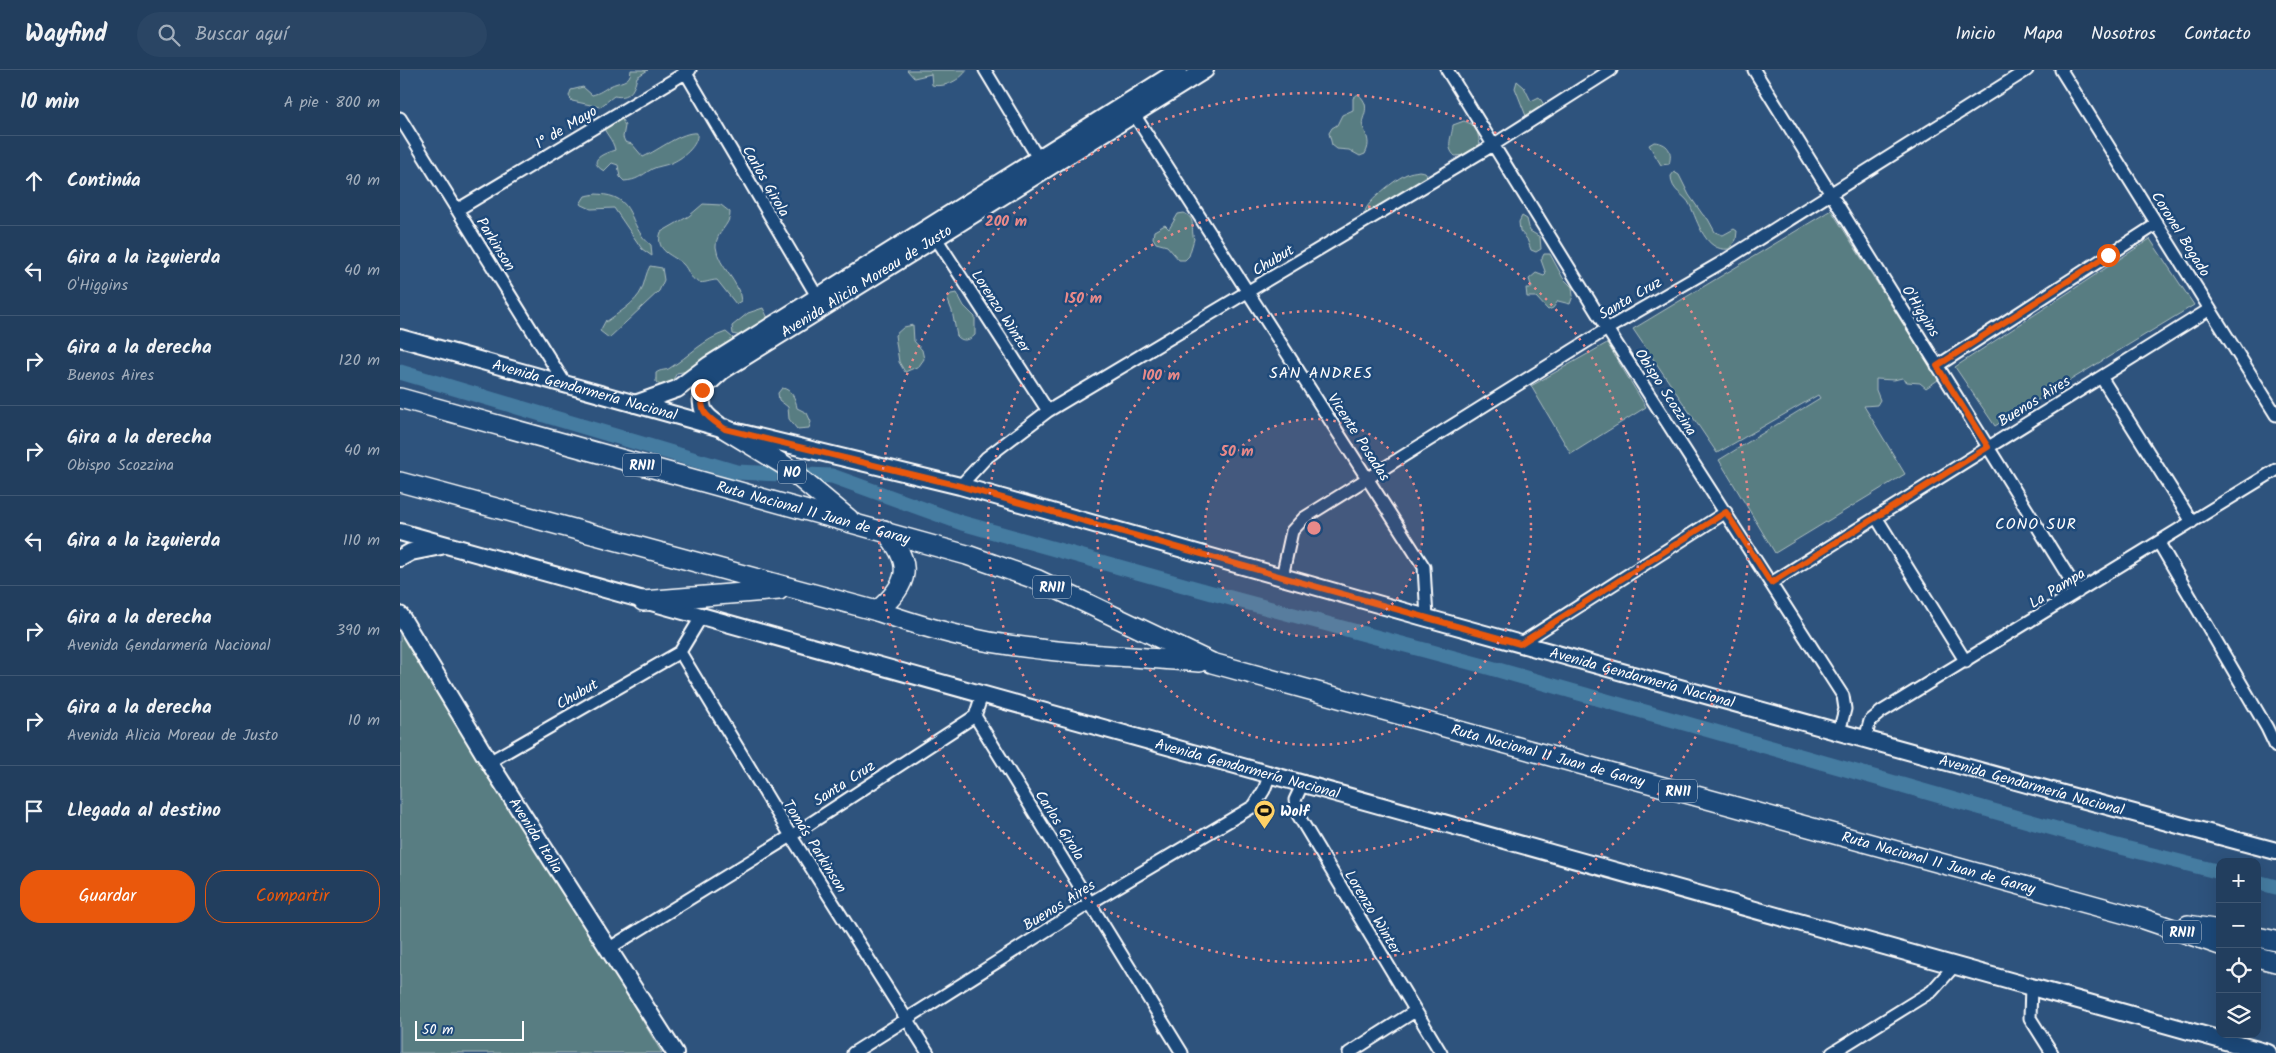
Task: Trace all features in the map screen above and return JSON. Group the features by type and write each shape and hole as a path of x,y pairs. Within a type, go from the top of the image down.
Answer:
{"highway":[{"name":"Ruta Nacional 11 Juan de Garay","path":"400,398 884,530 967,555 1038,580 1212,662 2144,919 2216,944"},
{"name":"NO","path":"725,429 784,465 853,523"},
{"name":"Ruta Nacional 11 Juan de Garay","path":"400,482 877,611 932,629 990,642 1054,651 1212,662"},
{"path":"877,611 894,597 901,586 904,573 897,545 884,530"},
{"path":"643,601 791,589"},
{"name":"Ruta Nacional 11 Juan de Garay","path":"2144,919 2216,929"},
{"path":"2261,937 2276,941"},
{"path":"2261,958 2276,962"}],"main road":[{"name":"Avenida Alicia Moreau de Justo","path":"635,404 677,389 709,365 820,302 1130,108 1179,70"},
{"name":"Avenida Alicia Moreau de Justo","path":"1130,108 1205,70"},
{"name":"Avenida Alicia Moreau de Justo","path":"725,429 705,415 701,404 702,390 722,371 820,302"},
{"name":"Avenida Gendarmería Nacional","path":"400,338 725,429 960,486 1282,578 2276,851"},
{"name":"Avenida Gendarmería Nacional","path":"400,532 700,618 1303,783 2031,985 2268,1053"},
{"path":"400,558 411,552 444,545"},
{"name":"Avenida Italia","path":"400,616 489,762 675,1053"}],"street":[{"path":"985,70 1042,164"},
{"name":"Obispo Scozzina","path":"1447,70 1607,329 1843,696 1845,709 1840,732"},
{"name":"Chubut","path":"960,486 986,458 1048,412 1494,146 1611,70"},
{"name":"O'Higgins","path":"1754,70 2078,592"},
{"name":"Santa Cruz","path":"1282,578 1292,531 1304,518 1607,329 1719,264 2028,70"},
{"name":"Coronel Bogado","path":"2061,70 2276,415"},
{"name":"1° de Mayo","path":"457,210 687,71"},
{"name":"Carlos Girola","path":"687,71 820,302"},
{"name":"Vicente Posadas","path":"1130,108 1424,566 1427,618"},
{"name":"Parkinson","path":"400,118 566,385"},
{"path":"1937,366 2157,224"},
{"name":"Lorenzo Winter","path":"932,232 1048,412"},
{"name":"Buenos Aires","path":"1771,583 2210,309"},
{"path":"2101,377 2192,522"},
{"name":"La Pampa","path":"1865,739 1870,721 1881,712 1966,662 2276,470"},
{"path":"1520,644 1726,512"},
{"path":"1876,517 1966,662"},
{"path":"2159,543 2267,728 2276,747"},
{"path":"680,652 700,618"},
{"name":"Chubut","path":"489,762 680,652"},
{"name":"Tomás Parkinson","path":"680,652 791,836 928,1053"},
{"path":"974,716 982,695"},
{"name":"Santa Cruz","path":"608,948 791,836 974,716"},
{"name":"Carlos Girola","path":"974,716 1182,1053"},
{"name":"Buenos Aires","path":"853,1053 1090,903 1254,806 1270,774"},
{"name":"Lorenzo Winter","path":"1303,783 1294,800 1298,815 1414,1011 1441,1053"},
{"path":"1832,1053 1932,991 1955,965"},
{"path":"2031,985 2030,1018 2052,1053"},
{"path":"1349,1053 1414,1011"}],"green space":[{"path":"631,70 648,70 637,77 630,93 619,97 614,96 600,107 572,101 569,96 571,90 583,87 592,95 597,93 627,79"},
{"path":"907,70 967,70 952,82 937,86 932,85 931,74 914,78"},
{"path":"1517,81 1524,87 1531,101 1539,97 1545,106 1529,118 1526,116 1515,88"},
{"path":"1358,94 1363,99 1366,108 1362,124 1368,143 1365,154 1360,156 1349,150 1337,149 1332,145 1329,133 1337,125 1342,115 1353,110 1353,98"},
{"path":"620,115 625,126 623,137 625,142 632,144 643,157 684,135 697,133 697,138 693,147 675,161 652,169 636,179 624,181 620,177 618,165 612,163 604,171 596,164 596,160 606,153 615,150 602,123"},
{"path":"1464,121 1476,126 1480,144 1467,155 1455,156 1450,149 1453,125"},
{"path":"1654,142 1663,144 1668,148 1670,152 1669,164 1661,165 1649,145"},
{"path":"1425,172 1428,176 1420,185 1370,214 1365,212 1371,202 1390,185 1408,173"},
{"path":"1674,172 1679,175 1689,195 1708,219 1715,232 1723,235 1734,229 1737,231 1736,240 1729,249 1721,249 1708,241 1688,201 1673,186 1671,176"},
{"path":"596,194 610,196 625,205 637,229 651,245 652,256 642,249 614,208 591,209 580,204 585,196"},
{"path":"703,204 721,205 730,212 730,217 716,242 716,247 721,261 740,294 741,301 736,304 717,280 703,283 698,282 691,276 683,264 666,252 660,244 661,232 689,216"},
{"path":"1831,210 1910,335 1932,346 1941,358 1938,380 1926,388 1920,383 1907,382 1902,378 1894,380 1876,379 1876,390 1880,400 1877,405 1864,406 1905,474 1775,553 1719,460 1820,398 1818,395 1717,453 1633,329"},
{"path":"1184,213 1192,221 1194,239 1189,256 1185,260 1179,260 1167,246 1156,243 1153,238 1154,231 1165,225 1169,229 1178,214"},
{"path":"1522,216 1527,219 1530,231 1540,237 1541,249 1536,252 1531,250 1527,239 1520,231 1519,222"},
{"path":"2150,239 2194,305 1995,426 1955,367"},
{"path":"1544,254 1550,254 1563,278 1572,287 1573,296 1570,304 1558,301 1553,308 1548,310 1536,297 1527,297 1526,288 1532,288 1529,279 1536,273 1544,276 1546,274 1541,260"},
{"path":"650,266 662,268 664,280 659,291 609,338 600,331 606,320 606,322 636,299 642,289"},
{"path":"957,293 964,306 975,317 975,335 968,340 963,340 957,336 952,311 947,298 951,294"},
{"path":"763,308 768,318 745,337 733,334 732,326 748,313"},
{"path":"913,325 914,341 922,350 924,359 919,366 905,372 899,362 895,335 904,327"},
{"path":"726,332 733,338 733,341 688,371 677,373 669,386 661,386 656,382 656,373 668,369 704,343"},
{"path":"1607,343 1646,407 1571,454 1531,386"},
{"path":"782,388 788,390 792,395 796,401 797,408 807,413 811,422 809,428 797,429 789,419 788,407 779,400 778,393"},
{"path":"400,620 662,1053 400,1053"}],"waterway":[{"path":"400,372 736,472 782,474"},
{"path":"806,475 832,476 962,523 1484,666 2109,844 2216,871"},
{"path":"2261,883 2276,887"}],"place":[{"name":"Wolf","path":"1264,830"}],"district":[{"name":"SAN ANDRES","path":"1321,372"},
{"name":"CONO SUR","path":"2036,523"}],"route":[{"path":"702,390 701,404 705,415 725,429 960,486 1520,644 1726,512 1771,583 1988,447 1937,366 2108,255"}]}
